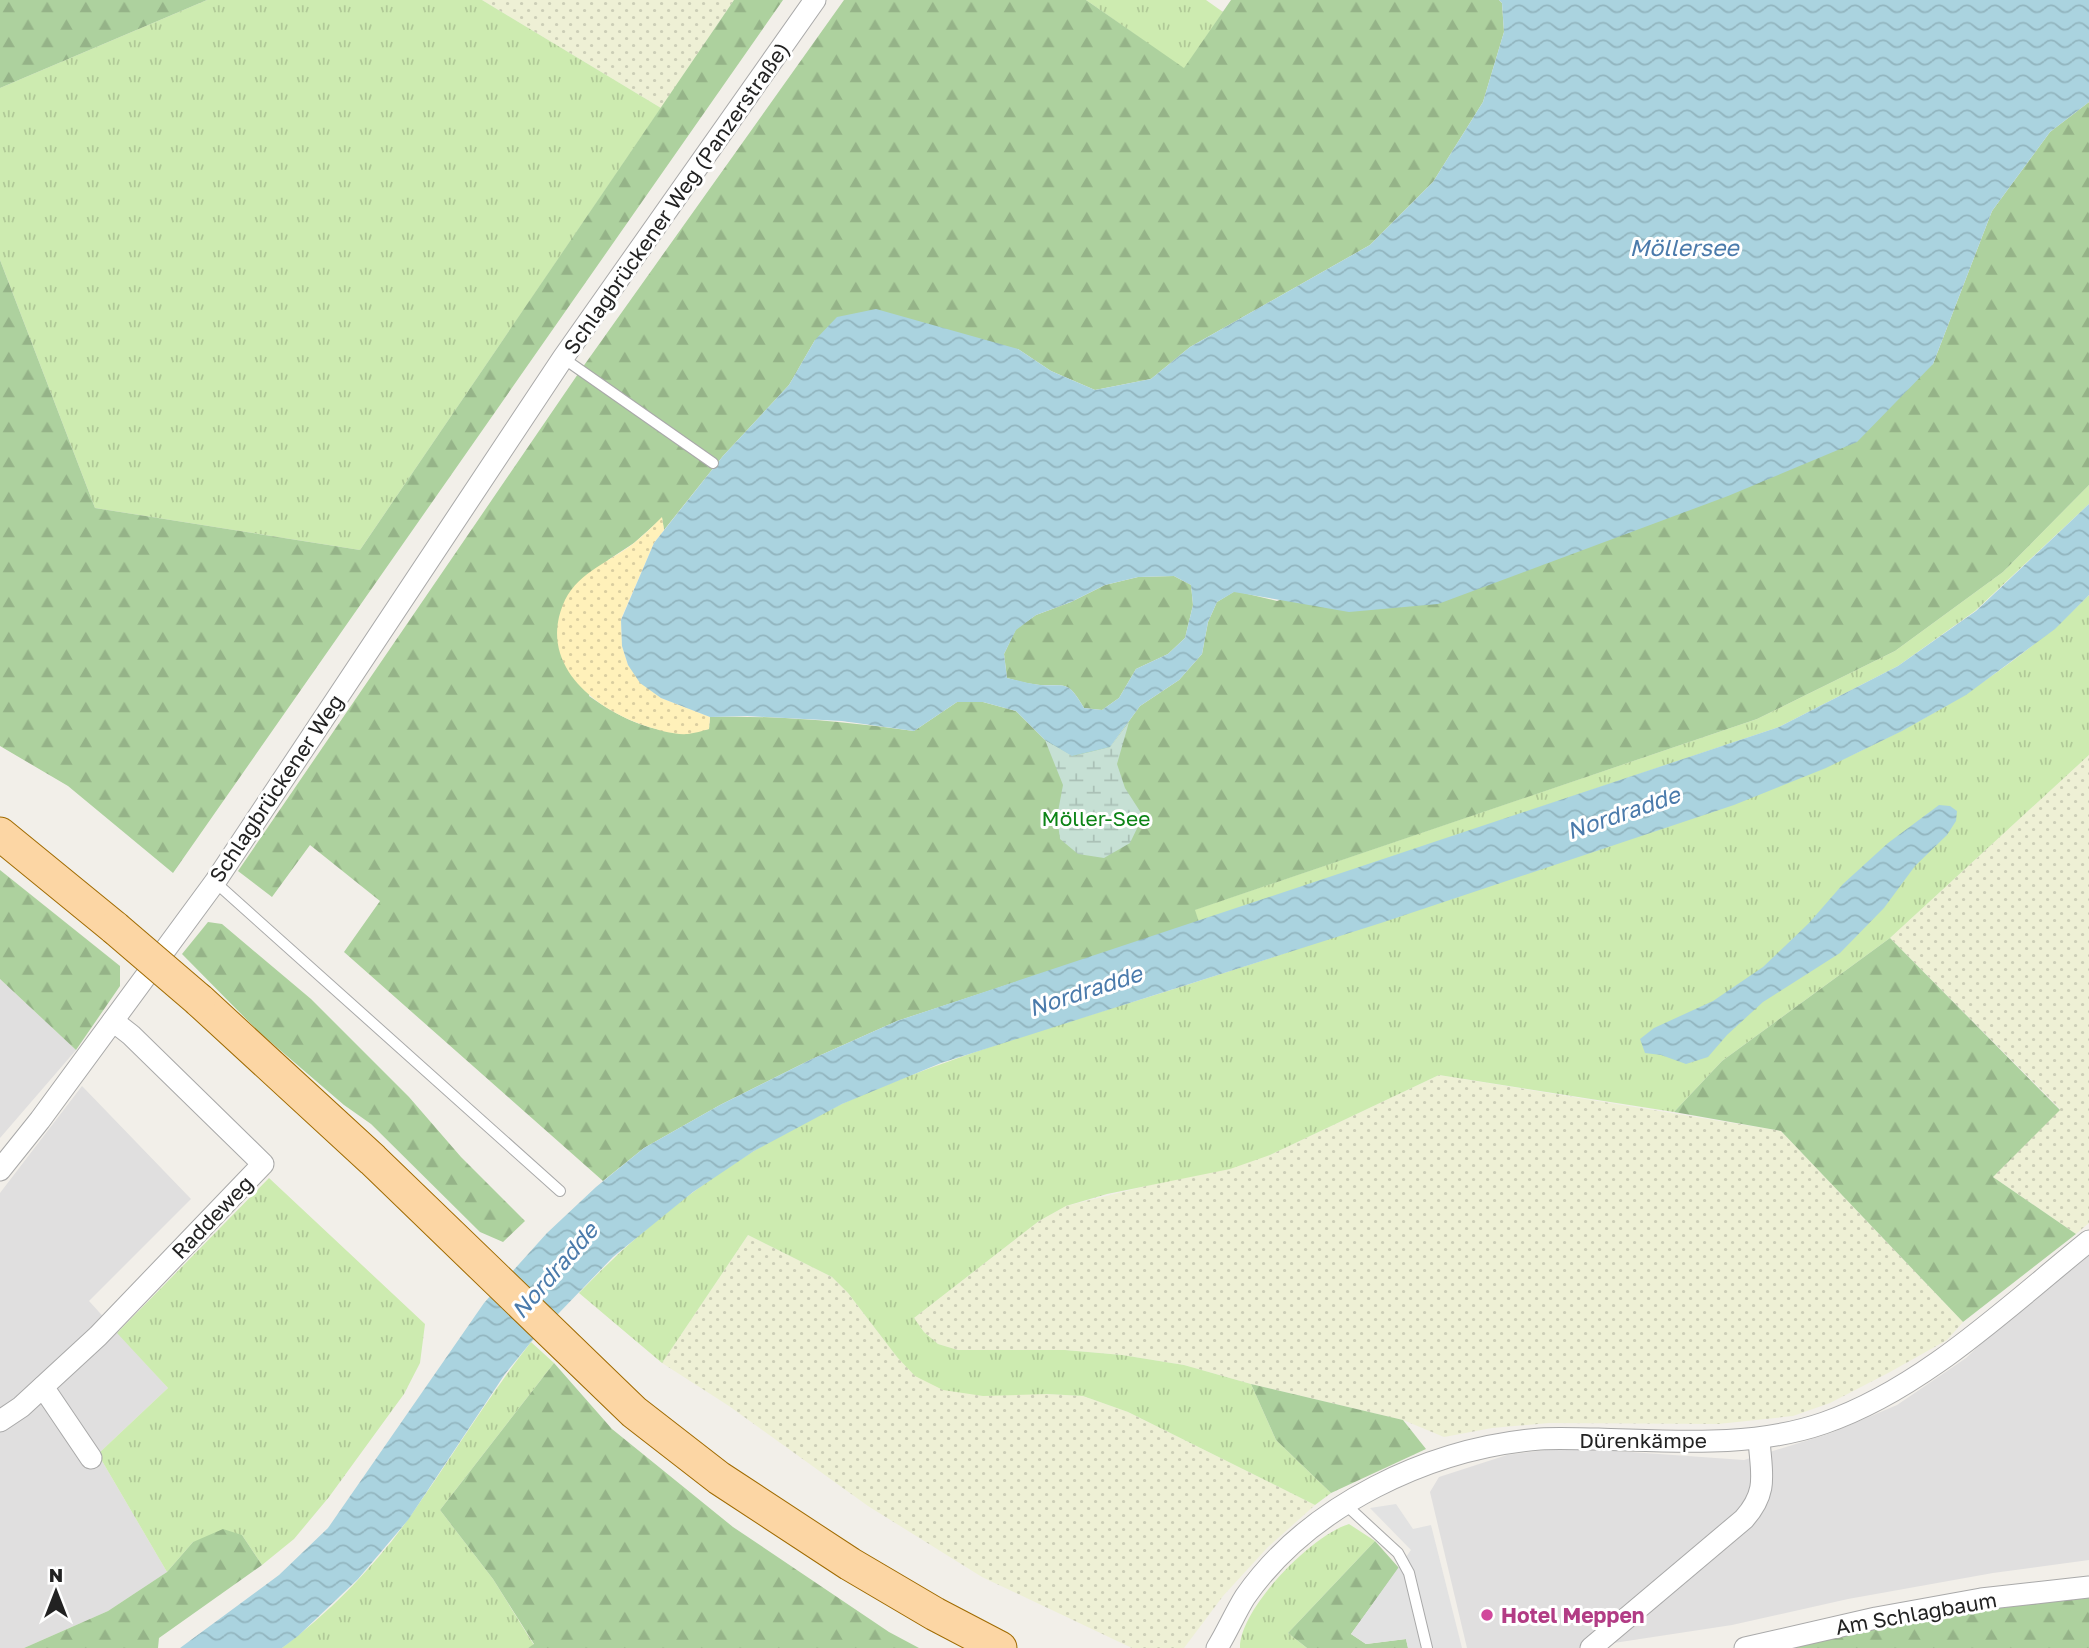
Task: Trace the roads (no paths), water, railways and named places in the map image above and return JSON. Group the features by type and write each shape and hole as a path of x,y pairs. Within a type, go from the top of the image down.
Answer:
{"main road":[{"path":"0,834 199,1000 373,1160 634,1412 719,1478 850,1564 1000,1648"}],"street":[{"name":"Schlagbrückener Weg (Panzerstraße)","path":"537,396 815,0"},
{"name":"Schlagbrückener Weg","path":"0,1170 215,881 537,396"},
{"name":"Raddeweg","path":"0,1421 43,1387 99,1336 263,1164 131,1035 113,1021"},
{"name":"Dürenkämpe","path":"1221,1645 1245,1597 1280,1556 1317,1523 1408,1470 1449,1456 1541,1439 1759,1439 1824,1423 1879,1399 1949,1354 2086,1249"},
{"path":"43,1387 91,1458"},
{"path":"1591,1648 1756,1506 1763,1487 1759,1439"},
{"name":"Am Schlagbaum","path":"1745,1648 1876,1618 1981,1599 2089,1587"}],"lane":[{"path":"563,358 713,463"},
{"path":"215,881 560,1191"},
{"path":"1346,1505 1398,1553 1409,1573 1427,1648"}],"water":[{"name":"Möllersee","path":"1499,0 2089,0 2089,102 2050,132 1992,211 1933,364 1857,442 1728,496 1438,604 1349,612 1234,592 1217,602 1208,622 1202,654 1179,680 1140,706 1110,747 1072,756 1045,740 1016,711 983,702 957,702 914,731 842,721 747,716 710,717 661,698 640,683 628,665 622,646 621,620 654,543 723,456 789,385 815,340 837,317 876,309 1018,349 1051,371 1095,390 1151,379 1190,347 1370,245 1433,182 1483,102 1504,32 1502,3","holes":["1174,576 1191,585 1193,605 1185,638 1168,654 1136,669 1119,698 1102,710 1084,708 1067,687 1007,678 1004,654 1016,630 1036,615 1105,585 1138,577"]},
{"name":"Nordradde","path":"2089,504 2089,595 2055,629 1966,695 1902,731 1826,768 1734,805 1384,922 941,1063 842,1104 754,1151 693,1192 613,1257 531,1342 505,1374 408,1520 358,1579 298,1636 282,1648 180,1648 279,1575 328,1528 484,1303 547,1233 596,1187 644,1148 720,1105 812,1059 897,1021 1779,727 1898,666 1976,611"},
{"path":"1939,805 1950,806 1957,811 1956,821 1947,835 1915,866 1884,908 1840,953 1763,1002 1727,1035 1708,1057 1686,1064 1661,1055 1645,1053 1640,1039 1654,1028 1713,1001 1763,967 1809,923 1843,884 1888,843"}],"place":[{"name":"Hotel Meppen","path":"1487,1615"}],"park label":[{"name":"Möller-See","path":"1096,818"}]}
